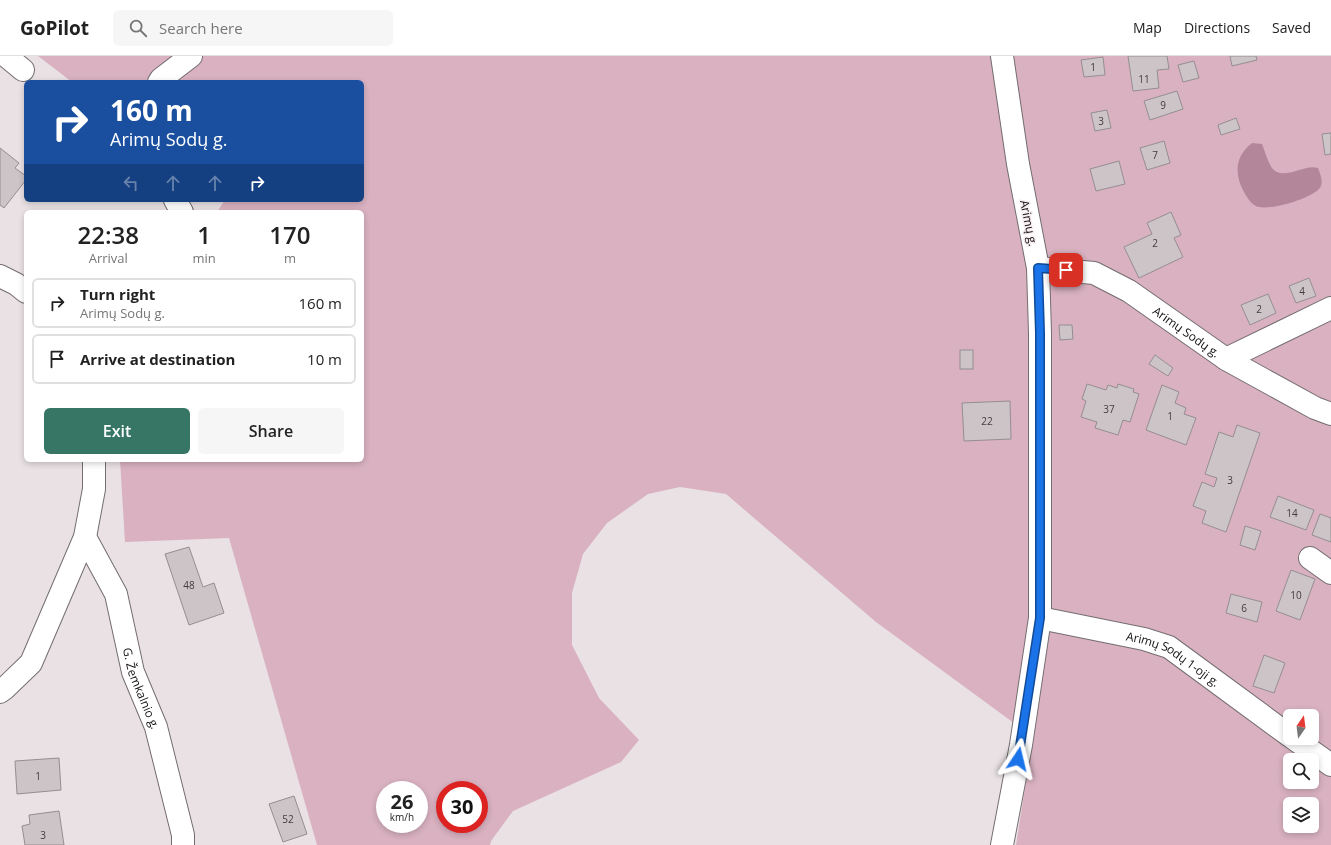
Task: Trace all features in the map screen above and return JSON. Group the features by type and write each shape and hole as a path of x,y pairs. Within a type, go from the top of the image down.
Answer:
{"street":[{"path":"6,56 23,70"},
{"path":"161,80 190,56"},
{"name":"Arimų g.","path":"1002,56 1018,164 1038,268 1040,333 1040,618 1021,745 1002,845"},
{"name":"Arimų Sodų g.","path":"1038,268 1094,273 1129,291 1226,359 1315,408 1331,414"},
{"path":"0,276 16,284 24,290"},
{"path":"1226,359 1331,308"},
{"path":"0,692 31,663 85,536 94,489 94,462"},
{"name":"G. Žemkalnio g.","path":"85,536 116,594 133,672 156,727 183,835 183,845"},
{"path":"1310,558 1331,573"},
{"name":"Arimų Sodų 1-oji g.","path":"1040,618 1144,639 1169,647 1283,731"},
{"path":"1302,745 1331,766"}],"shaded area":[{"path":"38,56 1331,56 1331,845 1016,845 1033,737 876,622 726,494 680,487 648,494 607,523 583,554 572,593 572,645 599,698 639,740 621,762 513,811 491,841 490,845 317,845 229,538 125,542 120,462 364,462 364,210 218,210 224,202 364,202 364,80 69,80"},
{"path":"1252,143 1262,144 1272,168 1277,172 1288,173 1313,167 1318,168 1322,183 1321,186 1317,191 1310,195 1291,203 1270,207 1254,205 1244,192 1238,172 1239,159 1246,148"}],"building":[{"path":"1128,56 1167,56 1169,69 1157,70 1159,88 1133,91"},
{"path":"1230,56 1256,56 1257,60 1232,66"},
{"path":"1103,57 1105,75 1084,77 1081,60"},
{"path":"1194,61 1199,78 1183,82 1178,65"},
{"path":"1177,91 1183,109 1150,120 1144,101"},
{"path":"1107,110 1111,128 1095,131 1091,113"},
{"path":"1236,118 1240,129 1221,135 1218,125"},
{"path":"1331,133 1331,154 1325,155 1322,134"},
{"path":"1164,141 1170,163 1147,170 1140,148"},
{"path":"0,148 19,163 15,168 24,175 24,183 4,208 0,205"},
{"path":"1119,161 1125,184 1096,191 1090,169"},
{"path":"1171,212 1181,235 1174,238 1183,257 1139,278 1124,247 1152,234 1147,223"},
{"path":"1309,278 1316,296 1296,303 1289,286"},
{"path":"1268,294 1276,313 1250,325 1241,305"},
{"path":"1059,325 1072,325 1073,339 1060,340"},
{"path":"960,350 973,350 973,369 960,369"},
{"path":"1155,355 1173,368 1168,376 1149,364"},
{"path":"1087,384 1106,390 1108,385 1117,388 1118,384 1134,389 1133,392 1139,394 1130,422 1123,420 1118,435 1095,428 1097,422 1081,417 1086,401 1082,399"},
{"path":"1162,385 1179,392 1175,403 1186,408 1184,414 1196,418 1186,445 1146,430"},
{"path":"1010,401 1011,439 964,441 962,403"},
{"path":"1237,425 1260,433 1226,532 1202,523 1206,511 1193,506 1202,482 1214,487 1217,478 1205,474 1219,432 1233,437"},
{"path":"1278,496 1314,510 1306,530 1270,517"},
{"path":"1320,514 1331,518 1331,542 1312,535"},
{"path":"1245,526 1261,531 1255,550 1240,545"},
{"path":"189,547 203,587 214,583 224,613 189,625 165,554"},
{"path":"1291,570 1315,579 1300,620 1276,611"},
{"path":"1231,594 1262,602 1257,622 1226,613"},
{"path":"1264,655 1285,663 1274,693 1253,686"},
{"path":"59,758 61,790 17,794 15,761"},
{"path":"294,796 307,834 283,842 269,804"},
{"path":"59,811 64,845 25,845 22,826 30,824 29,815"}],"route":[{"path":"1018,759 1040,618 1040,333 1038,268 1066,270"}]}
